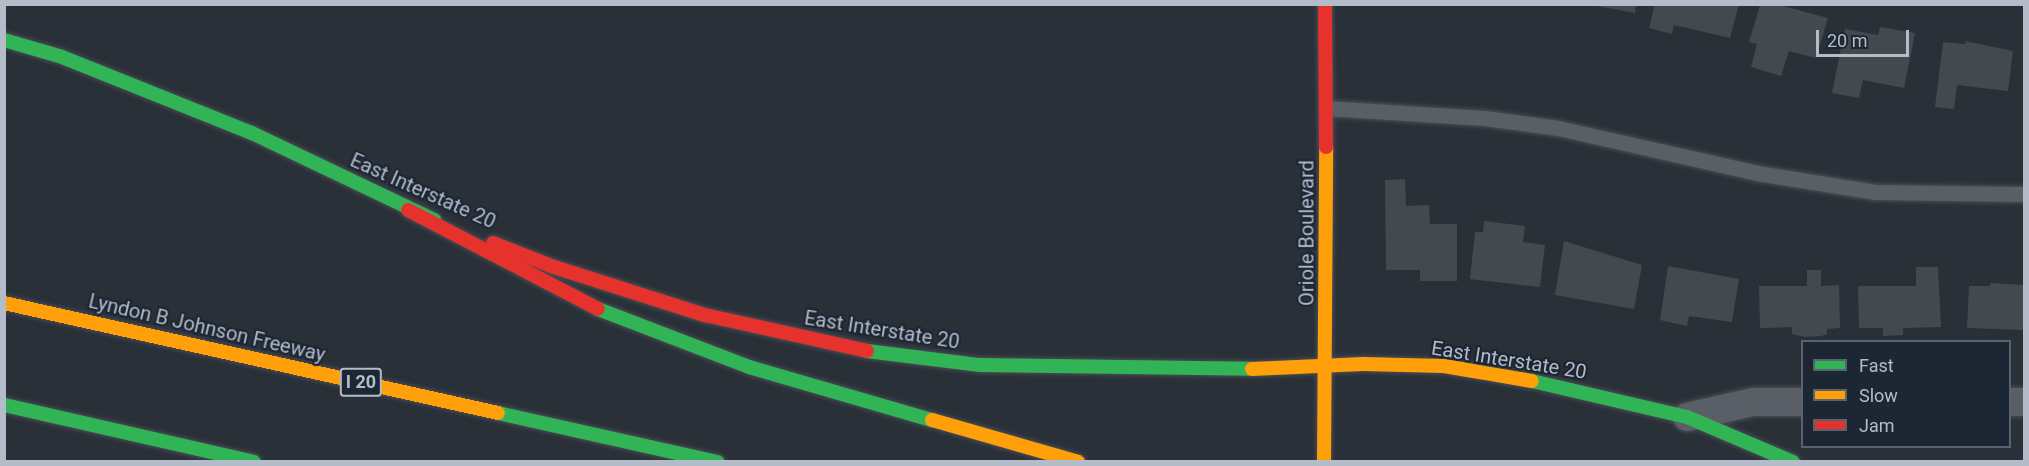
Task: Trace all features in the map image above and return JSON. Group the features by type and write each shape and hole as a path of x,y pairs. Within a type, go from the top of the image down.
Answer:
{"main road":[{"name":"Oriole Boulevard","path":"1324,462 1325,4"},
{"name":"East Interstate 20","path":"4,39 62,57 252,134 408,210 551,266 705,315 852,349 991,365 1269,369 1325,366 1444,366 1565,387 1688,417 1793,462"},
{"path":"408,210 575,300 749,367 1078,462"},
{"name":"Lyndon B Johnson Freeway","path":"4,303 718,462"},
{"path":"4,405 254,462"}],"street":[{"path":"1688,417 1753,402 1801,402"}],"lane":[{"path":"1326,108 1473,117 1558,128 1757,173 1864,191 2025,194"}],"building":[{"path":"1586,4 1636,4 1635,13"},
{"path":"1655,4 1739,4 1730,38 1674,25 1672,34 1649,28"},
{"path":"1760,5 1779,5 1828,18 1816,58 1789,51 1781,76 1751,67 1757,44 1749,42"},
{"path":"1880,27 1915,33 1904,88 1863,80 1859,98 1832,93 1845,29 1878,35"},
{"path":"1965,41 2013,51 2008,91 1957,85 1954,109 1935,107 1943,42 1965,44"},
{"path":"1405,179 1406,206 1429,205 1430,224 1457,224 1457,281 1420,281 1420,270 1386,270 1385,180"},
{"path":"1484,221 1525,226 1523,242 1545,245 1540,287 1470,279 1475,232 1483,232"},
{"path":"1564,241 1642,265 1634,309 1555,295"},
{"path":"1668,266 1739,279 1732,322 1689,316 1687,326 1660,320"},
{"path":"1916,267 1938,267 1941,327 1903,328 1903,335 1883,336 1883,328 1859,328 1858,286 1916,286"},
{"path":"1807,270 1821,270 1821,286 1839,285 1840,328 1827,329 1827,334 1821,336 1805,337 1792,334 1792,327 1760,328 1759,286 1807,286"},
{"path":"1990,283 2024,285 2024,330 1967,328 1969,286 1990,286"}],"traffic: fast":[{"path":"4,40 62,57 252,133 434,220"},
{"path":"598,309 749,367 932,420"},
{"path":"867,351 980,365 1252,369"},
{"path":"1532,381 1687,417 1793,462"},
{"path":"4,405 254,462"},
{"path":"498,413 718,462"}],"traffic: slow":[{"path":"1324,462 1326,147"},
{"path":"4,303 498,413"},
{"path":"1252,369 1363,364 1444,366 1532,381"},
{"path":"932,420 1078,462"}],"traffic: jam":[{"path":"1325,4 1326,147"},
{"path":"408,210 598,309"},
{"path":"493,243 551,266 705,315 867,351"}]}
